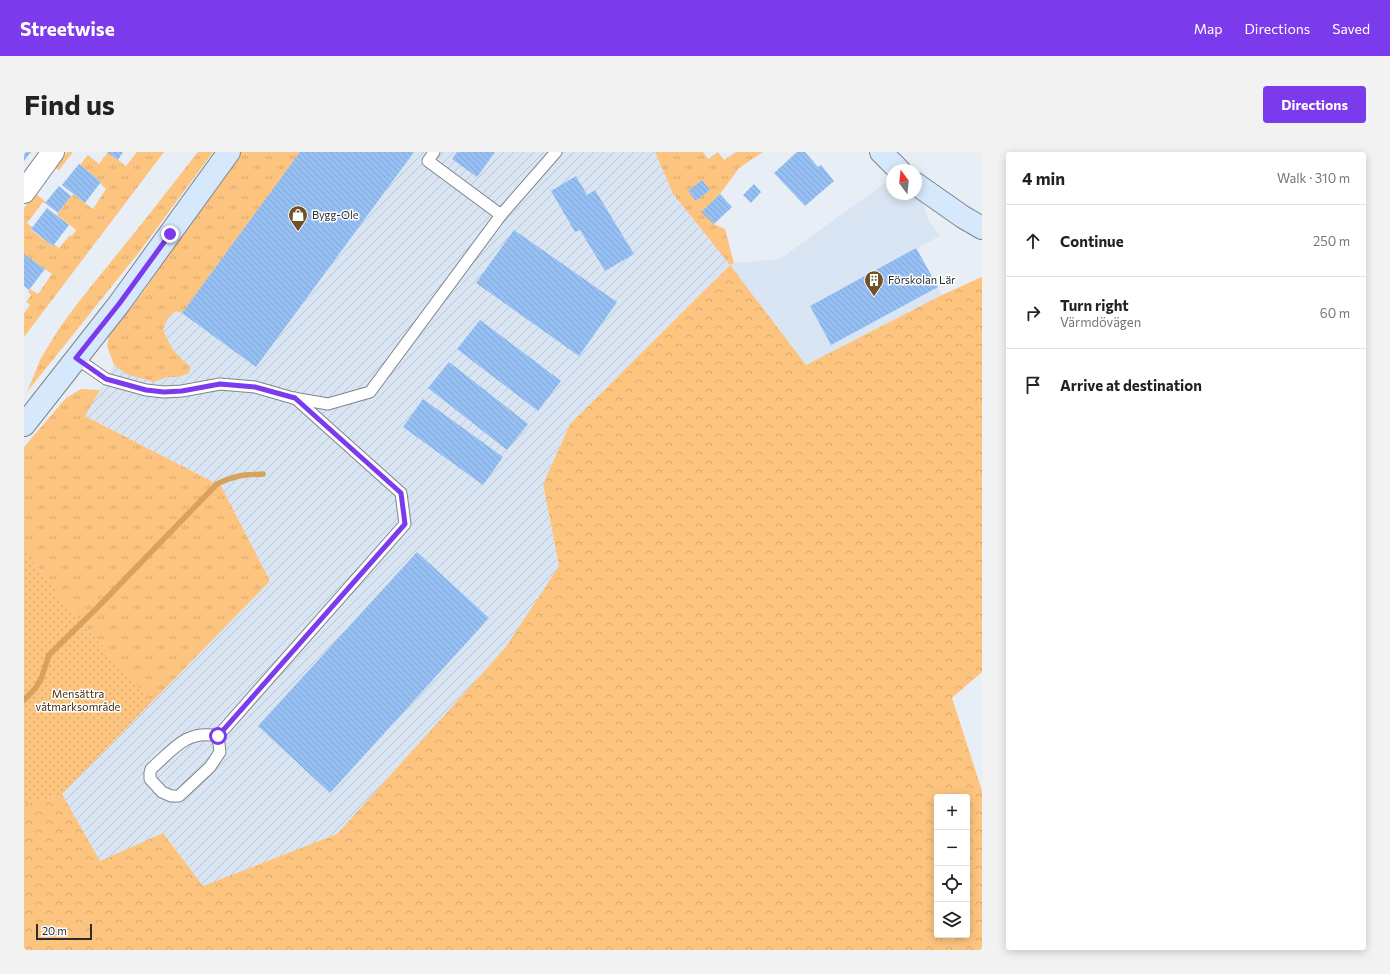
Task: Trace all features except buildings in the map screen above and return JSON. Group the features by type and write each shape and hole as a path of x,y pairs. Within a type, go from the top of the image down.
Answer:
{"main road":[{"path":"24,425 119,304 229,152"},
{"path":"881,152 893,164"},
{"path":"922,188 963,217 982,228"}],"street":[{"path":"24,192 53,152"}],"lane":[{"path":"434,152 428,161 501,215"},
{"path":"76,358 106,379 146,390 164,392 182,391 220,384 255,387 295,398 328,404 370,392 501,215 556,152"},
{"path":"218,736 207,733 185,739 151,768 150,779 162,792 171,796 179,796 210,767 220,752 218,736 405,524 401,493 295,398"}],"shaded area":[{"path":"271,152 655,152 673,194 730,265 570,424 543,484 559,566 505,648 337,834 203,886 163,833 100,861 62,794 270,581 221,486 85,416 114,365 119,352"},
{"path":"886,182 886,200 919,200 923,203 928,220 940,236 917,248 942,295 806,365 730,265 734,263 780,259"}],"green space":[{"path":"67,152 73,152 59,170 55,168"},
{"path":"108,152 126,166 137,152 164,152 24,337 24,313 30,305 26,302 31,295 28,292 30,289 38,294 52,274 24,254 24,208 35,193 46,202 43,202 27,223 32,227 31,230 53,246 54,244 59,248 70,235 72,236 76,230 57,215 71,196 73,194 93,209 106,189 100,183 101,182 80,165 88,155 99,164"},
{"path":"198,152 213,152 140,251 27,392 41,358 58,330"},
{"path":"239,152 300,152 182,313 176,311 168,318 163,329 168,342 174,351 191,367 188,374 177,377 167,377 154,382 126,374 114,365 107,346 109,336 144,291"},
{"path":"655,152 703,152 708,159 718,152 724,160 736,152 763,152 739,168 720,194 702,211 714,224 725,229 734,263 730,265 673,194","holes":["702,180 710,190 696,201 689,191"]},
{"path":"730,265 806,365 942,295 982,277 982,672 952,698 982,791 982,950 24,950 24,804 62,794 100,861 163,833 203,886 337,834 505,648 559,566 543,484 570,424"},
{"path":"81,389 100,390 85,416 221,486 270,581 151,703 65,603 24,549 24,447 66,398"},
{"name":"Mensättra våtmarksområde","path":"24,549 65,603 151,703 62,794 24,804"}],"waterway":[{"path":"24,700 35,689 41,679 49,655 96,609 217,484 239,476 263,474"}],"place":[{"name":"Bygg-Ole","path":"298,232"},
{"name":"Förskolan Lär","path":"874,297"}],"route":[{"path":"170,234 119,304 76,358 106,379 146,390 164,392 182,391 220,384 255,387 295,398 401,493 404,510 405,524 218,736"}]}
